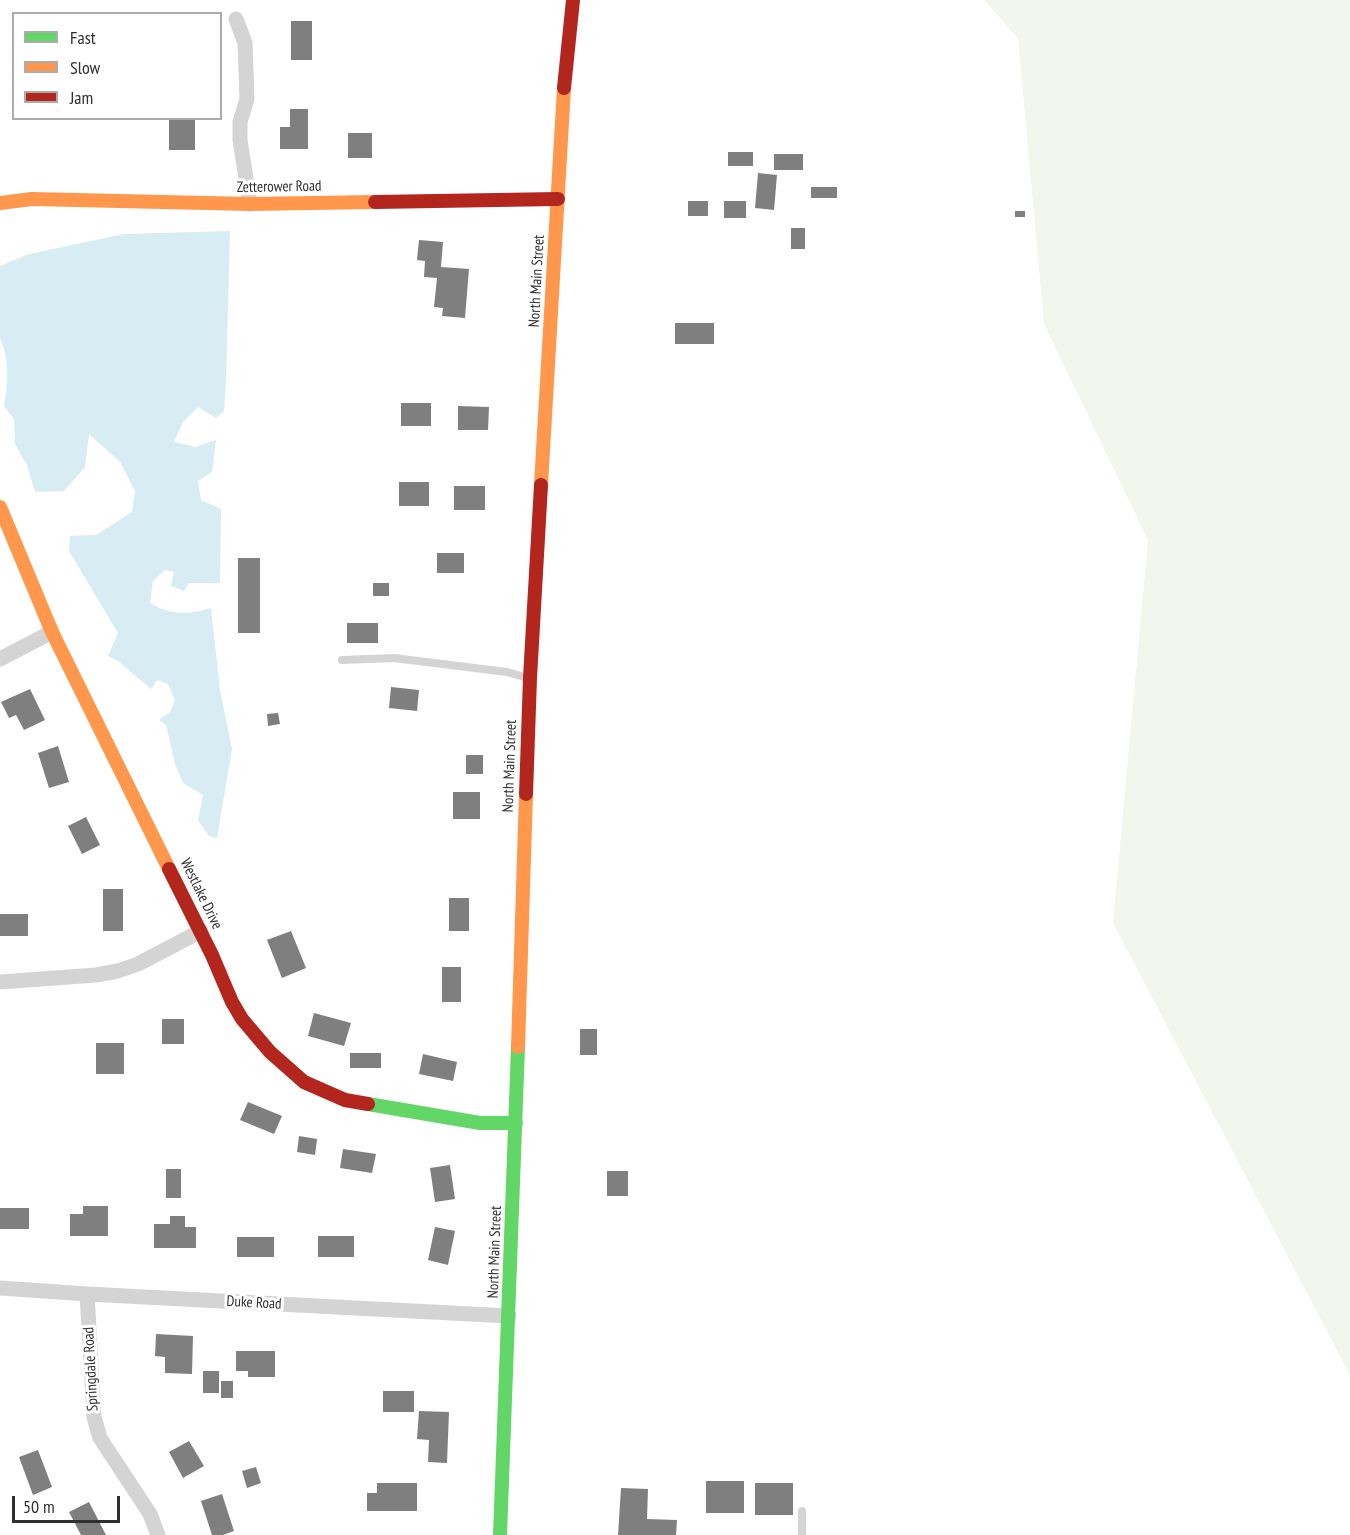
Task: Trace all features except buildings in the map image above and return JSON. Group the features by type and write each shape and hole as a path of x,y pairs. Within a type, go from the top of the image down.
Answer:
{"street":[{"name":"North Main Street","path":"500,1535 530,678 564,92 573,0"},
{"path":"236,19 244,43 247,99 240,122 240,140 250,204"},
{"name":"Zetterower Road","path":"0,203 32,199 250,204 558,199"},
{"name":"Westlake Drive","path":"0,507 52,632 201,931 232,1002 242,1019 270,1052 304,1082 345,1100 480,1123 516,1123"},
{"path":"0,658 52,632"},
{"path":"0,982 96,975 118,971 138,964 201,931"},
{"name":"Duke Road","path":"0,1288 509,1316"},
{"name":"Springdale Road","path":"87,1294 94,1417 100,1438 150,1514 158,1535"}],"lane":[{"path":"342,660 394,658 507,672 530,678"},
{"path":"802,1511 802,1535"}],"shaded area":[{"path":"984,0 1350,0 1350,1375 1113,923 1148,540 1044,324 1018,38"},
{"path":"230,231 224,411 216,418 198,407 183,422 174,442 196,447 216,440 212,472 198,481 201,500 221,509 220,583 189,583 184,591 171,586 174,572 165,570 153,581 150,603 165,610 180,613 211,608 220,690 232,749 217,838 209,836 198,820 203,795 183,783 175,764 166,725 159,720 170,712 175,700 168,684 157,680 151,689 118,661 108,656 118,633 69,551 70,536 96,535 132,512 135,491 120,462 89,434 85,467 64,491 35,492 27,465 15,444 14,419 4,406 7,372 0,338 0,266 29,254 124,234"}],"traffic: fast":[{"path":"500,1535 518,1047"},
{"path":"368,1104 480,1123 516,1123"}],"traffic: slow":[{"path":"541,485 564,88"},
{"path":"0,203 32,199 250,204 375,202"},
{"path":"0,507 52,632 169,869"},
{"path":"518,1047 526,794"}],"traffic: jam":[{"path":"564,88 573,0"},
{"path":"375,202 558,199"},
{"path":"526,794 541,485"},
{"path":"169,869 242,1019 270,1052 304,1082 345,1100 368,1104"}]}
